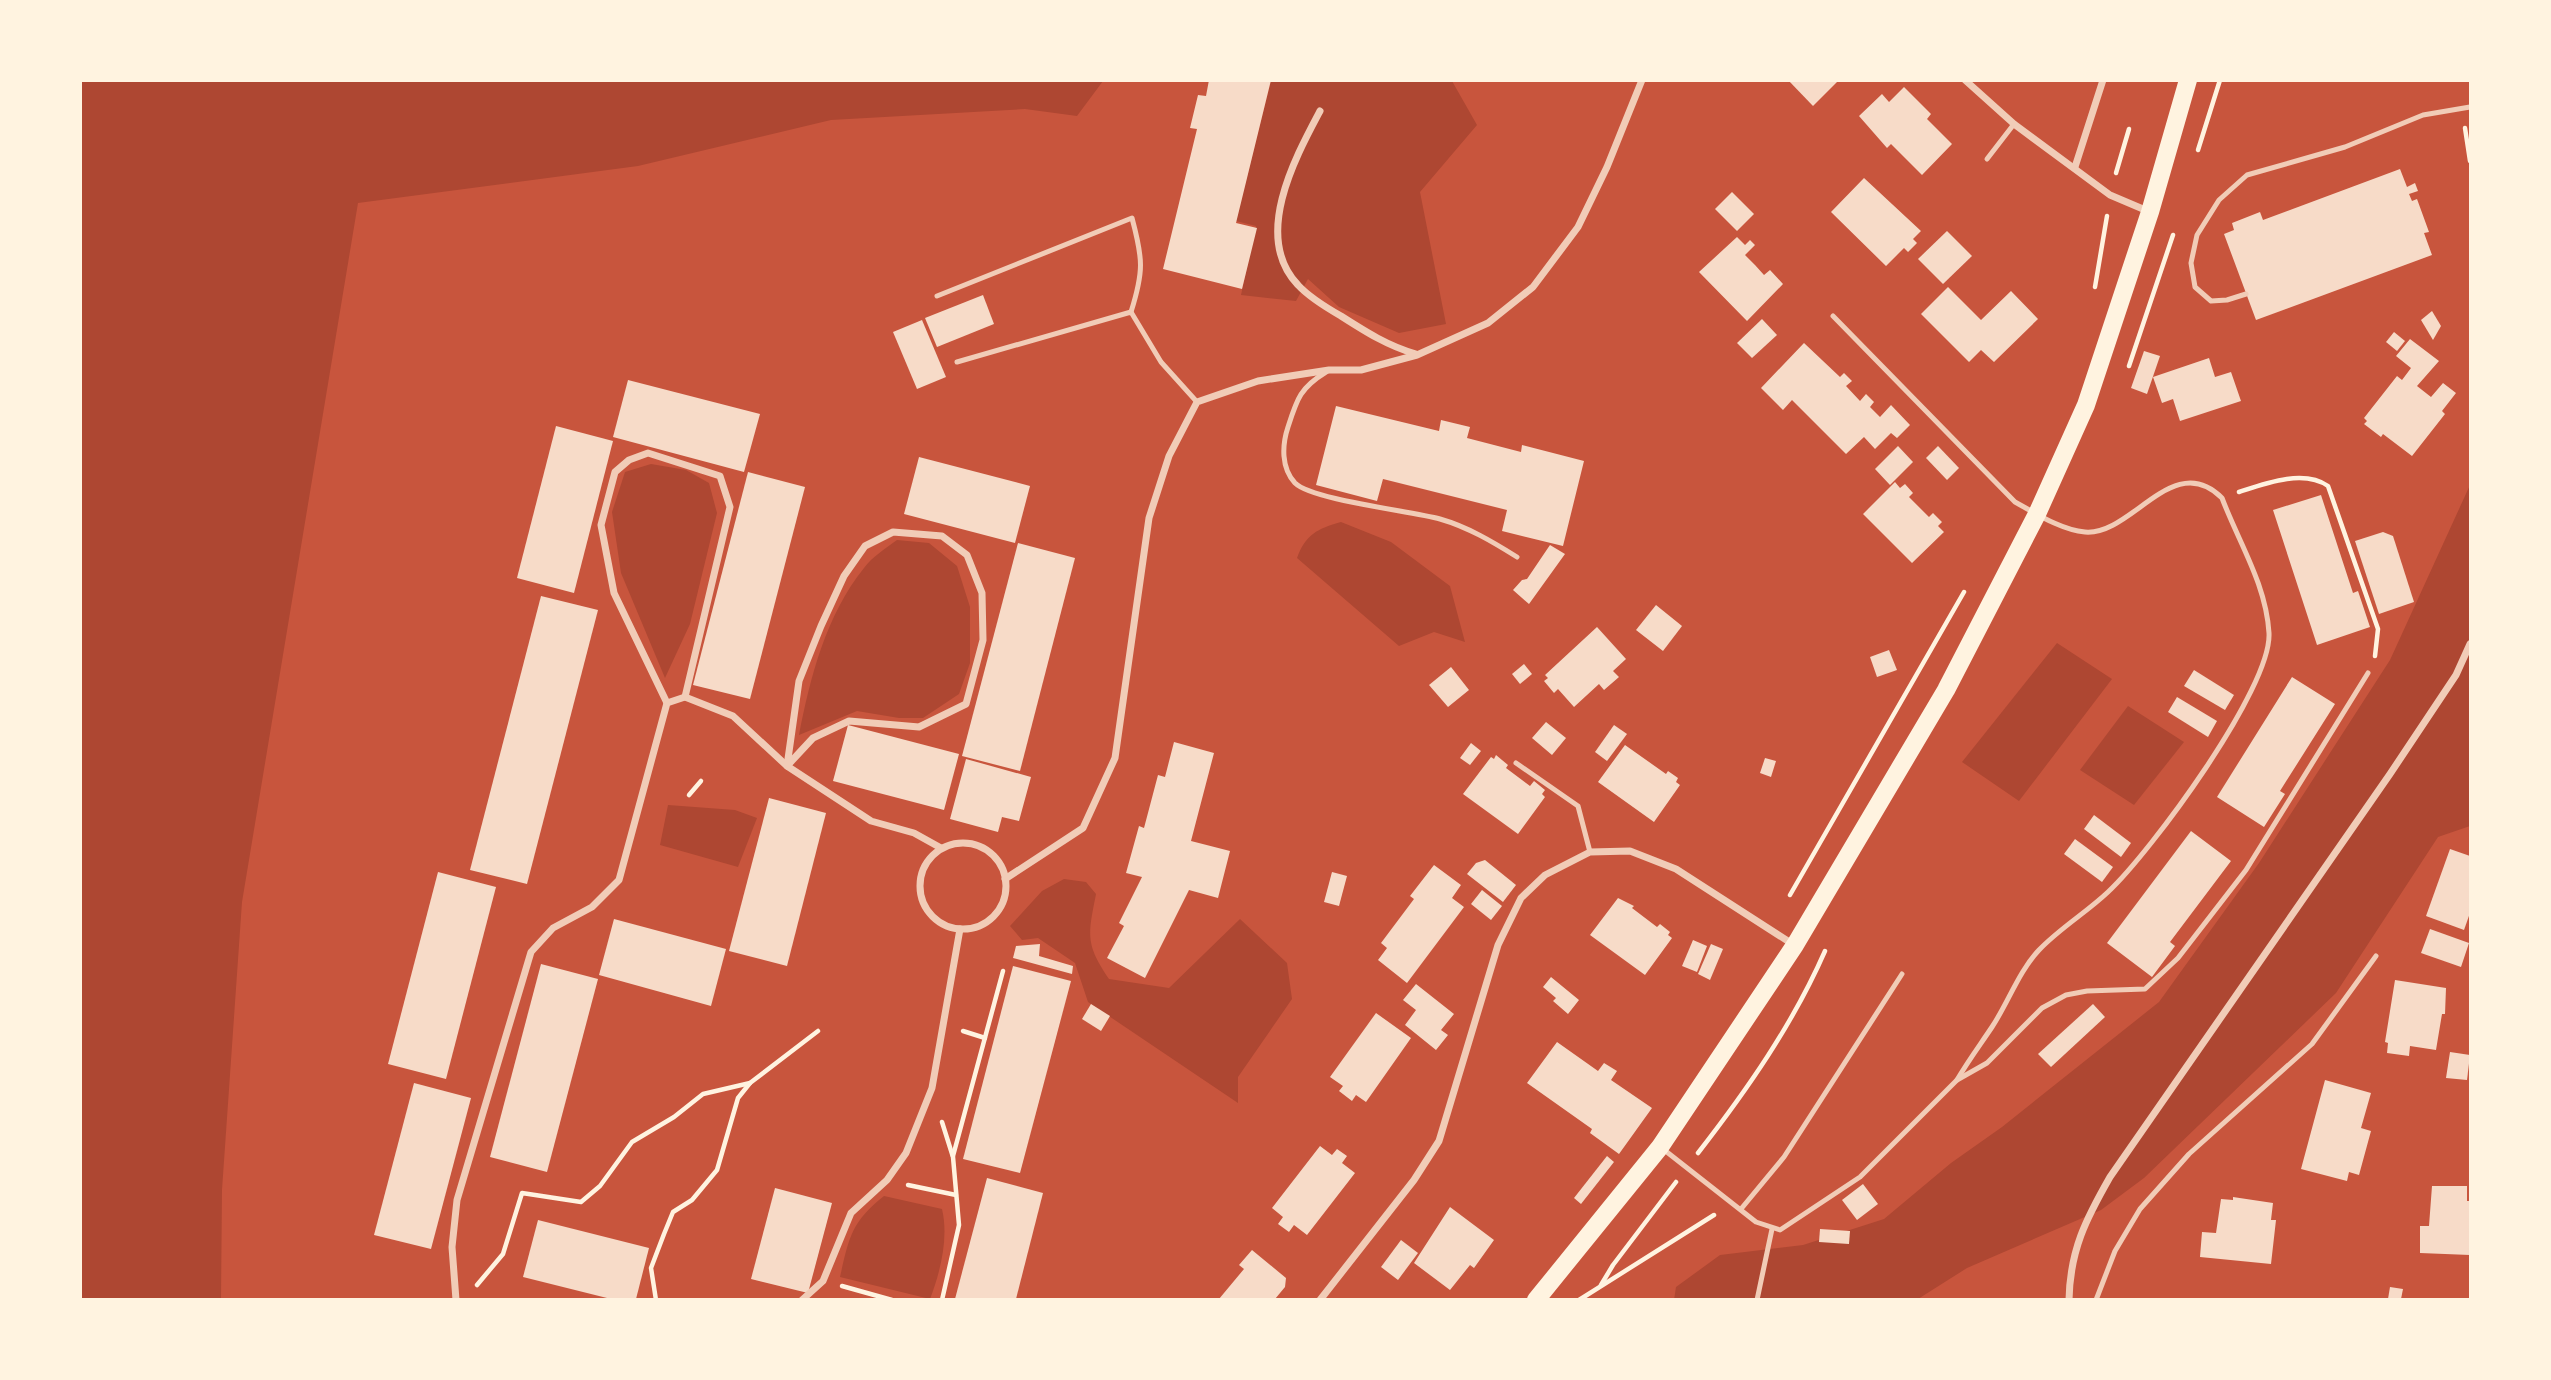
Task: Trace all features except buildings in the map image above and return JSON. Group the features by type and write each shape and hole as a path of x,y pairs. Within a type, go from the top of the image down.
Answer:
{"main road":[{"path":"1536,1300 1660,1147 1795,945 1946,690 2037,514 2086,405 2150,212 2188,80"}],"street":[{"path":"1005,879 1083,828 1115,758 1149,518 1169,456 1197,402 1258,381 1329,370 1361,370 1417,355 1488,323 1532,286 1578,227 1607,167 1642,80"},
{"path":"1965,80 2014,124 2110,195 2150,212"},
{"path":"2075,167 2103,80"},
{"path":"1320,111 1293,162 1286,185 1278,230 1282,258 1297,284 1332,311 1388,346 1417,355"},
{"path":"456,1297 452,1247 457,1200 531,952 553,929 592,907 619,880 667,704 614,593 601,525 615,472 629,460 648,453 720,476 730,507 685,697"},
{"path":"893,531 942,536 967,555 982,593 983,640 966,704 919,727 849,721 813,738 787,766 799,681 844,576 865,546 893,531"},
{"path":"2069,1300 2070,1272 2083,1225 2110,1177 2390,774 2456,676 2470,644"},
{"path":"667,704 685,697 733,716 787,766 871,821 914,832 941,848"},
{"path":"968,843 981,847 1001,866 1005,879 1002,904 985,923 960,929 935,919 920,896 923,869 941,848 968,843"},
{"path":"1320,1300 1415,1180 1439,1142 1498,945 1521,898 1545,875 1590,852 1630,851 1676,869 1795,945"},
{"path":"802,1300 824,1281 851,1213 887,1180 906,1153 932,1088 960,929"}],"lane":[{"path":"2246,294 2227,300 2211,301 2195,286 2191,263 2197,235 2219,200 2248,175 2345,147 2423,115 2470,107"},
{"path":"1987,159 2014,124"},
{"path":"937,296 1132,218 1141,250 1142,278 1131,312 1154,352 1197,402"},
{"path":"957,362 1131,312"},
{"path":"1660,1147 1756,1222 1772,1229 1780,1230 1792,1224 1860,1177 1957,1080 2038,951 2108,892 2175,814 2227,734 2263,667 2270,636 2265,602 2222,498 2215,491 2199,485 2171,488 2105,529 2086,532 2037,514 2015,502 1833,316"},
{"path":"1329,370 1307,384 1299,394 1286,431 1285,468 1295,483 1319,493 1440,518 1472,531 1517,557"},
{"path":"1957,1080 1987,1063 2042,1008 2066,995 2087,991 2145,989 2161,976 2245,870 2368,673"},
{"path":"1516,763 1577,806 1590,852"},
{"path":"2096,1300 2115,1251 2140,1209 2189,1154 2312,1044 2376,956"},
{"path":"1741,1209 1784,1157 1902,974"},
{"path":"1756,1300 1772,1229"}],"path":[{"path":"2465,128 2470,161"},
{"path":"2095,290 2110,195 2129,130"},
{"path":"2222,498 2299,478 2319,480 2328,486 2378,629 2378,644 2368,673"},
{"path":"1790,895 1969,583"},
{"path":"689,795 701,781"},
{"path":"953,1157 1003,971"},
{"path":"656,1300 650,1268 668,1223 673,1212 692,1200 717,1170 738,1098 750,1083 818,1031"},
{"path":"456,1297 468,1296 502,1254 522,1194 582,1202 600,1186 632,1142 674,1117 703,1094 750,1083"},
{"path":"932,1088 953,1157 959,1226 942,1300"},
{"path":"1601,1285 1613,1265 1686,1169"},
{"path":"887,1180 956,1195"},
{"path":"1578,1300 1732,1203"},
{"path":"824,1281 892,1300"}],"shaded area":[{"path":"80,81 1103,81 1077,116 1025,109 831,120 638,166 358,203 242,902 222,1190 221,1299 81,1299"},
{"path":"1271,81 1452,81 1477,125 1420,192 1446,324 1399,333 1339,307 1308,279 1296,301 1241,295 1256,226 1236,221"},
{"path":"651,464 686,470 709,483 717,513 690,624 665,678 621,573 612,512 625,472"},
{"path":"2470,485 2470,826 2438,837 2336,993 2144,1178 2101,1210 1967,1268 1918,1299 1674,1300 1676,1287 1720,1255 1803,1245 1884,1219 1951,1163 2002,1127 2159,1002 2259,863 2390,660"},
{"path":"1341,522 1391,542 1450,586 1465,642 1434,632 1399,646 1297,558 1304,543 1313,534"},
{"path":"897,540 929,543 957,566 970,607 970,663 959,694 923,718 899,718 857,711 799,735 814,670 839,606 867,564"},
{"path":"2057,643 2112,679 2019,801 1962,762"},
{"path":"2128,706 2184,742 2134,805 2080,770"},
{"path":"668,805 735,810 757,818 738,867 660,845"},
{"path":"1064,879 1086,882 1096,894 1090,939 1096,957 1109,979 1169,988 1240,919 1287,963 1292,999 1238,1077 1238,1103 1088,1002 1075,963 1038,938 1022,940 1010,926 1042,891"},
{"path":"884,1196 942,1209 942,1255 930,1299 840,1277 853,1232 864,1214"}]}
